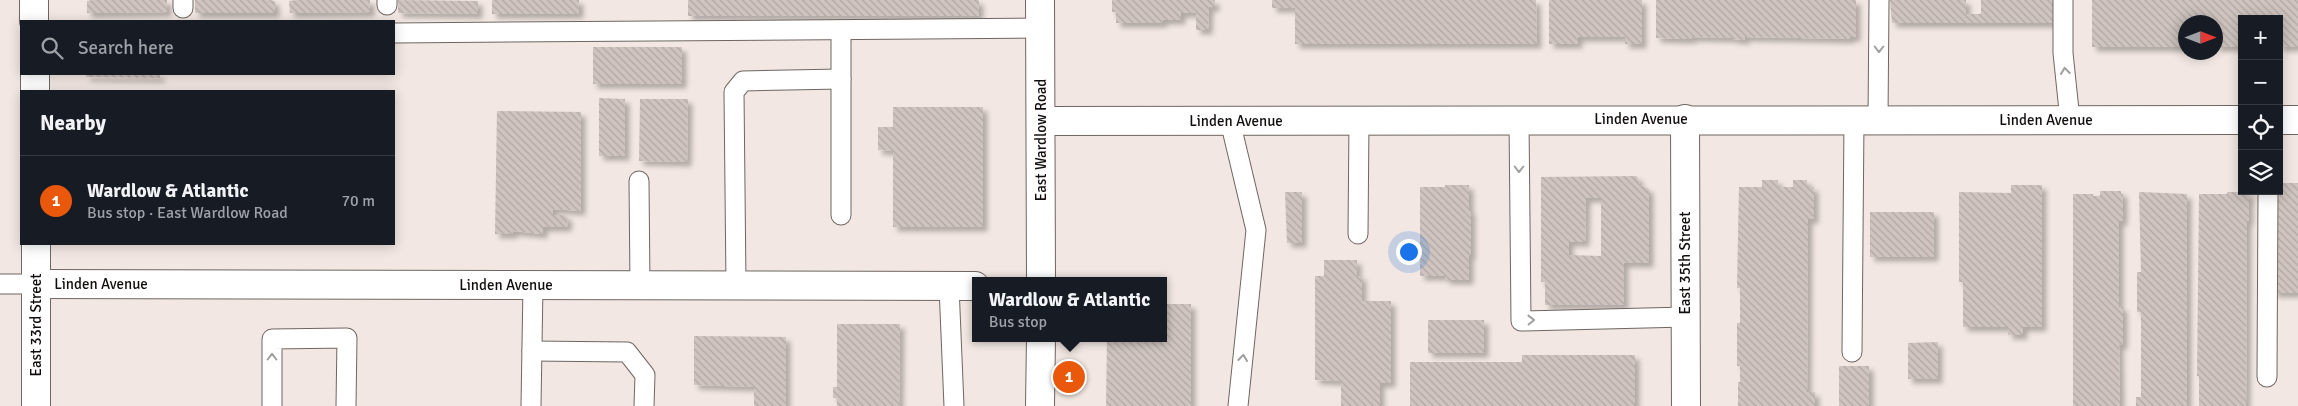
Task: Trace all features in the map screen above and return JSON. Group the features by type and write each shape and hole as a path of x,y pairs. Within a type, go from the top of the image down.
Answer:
{"street":[{"path":"34,0 34,20"},
{"name":"East Wardlow Road","path":"1040,0 1041,277"},
{"path":"35,75 35,90"},
{"name":"East 35th Street","path":"1685,119 1686,406"},
{"name":"Linden Avenue","path":"1041,121 2238,120"},
{"path":"2283,120 2298,120"},
{"name":"East 33rd Street","path":"36,245 36,406"},
{"name":"Linden Avenue","path":"36,284 962,286"},
{"path":"1040,406 1041,342"}],"lane":[{"path":"1852,352 1866,119 1879,0"},
{"path":"2063,0 2063,53 2070,120"},
{"path":"395,33 1040,28"},
{"path":"841,30 841,214"},
{"path":"736,285 734,92 744,81 841,79"},
{"path":"1358,234 1359,120"},
{"path":"1519,120 1520,321 1686,317"},
{"path":"1230,121 1256,230 1238,406"},
{"path":"638,181 640,285"},
{"path":"2267,377 2268,195"},
{"path":"0,284 36,284"},
{"path":"532,285 532,406"},
{"path":"954,406 962,286"},
{"path":"272,406 272,339 348,338 346,406"},
{"path":"532,351 627,352 645,376 644,406"}],"building":[{"path":"167,0 167,12 87,13 87,1"},
{"path":"195,0 270,0 275,1 275,13 195,13"},
{"path":"370,0 370,12 290,13 289,1"},
{"path":"398,0 478,1 478,14 398,13"},
{"path":"492,0 579,0 579,14 492,14"},
{"path":"688,0 979,0 979,16 688,16"},
{"path":"1112,0 1215,0 1215,7 1209,7 1208,30 1196,30 1196,13 1181,13 1181,20 1163,20 1163,23 1116,23 1116,12 1112,12"},
{"path":"1272,0 1536,0 1537,44 1295,44 1295,8 1272,8"},
{"path":"1549,0 1642,0 1642,44 1625,44 1625,37 1578,37 1578,44 1549,44"},
{"path":"1656,0 1856,0 1856,37 1850,37 1850,39 1745,37 1745,40 1692,37 1692,39 1656,38"},
{"path":"1890,0 1966,0 1966,14 1981,14 1981,0 2057,0 2057,23 1892,23"},
{"path":"2092,0 2298,0 2298,47 2283,47 2283,15 2238,15 2238,47 2223,47 2223,15 2178,15 2178,47 2092,47"},
{"path":"593,47 682,47 682,84 593,84"},
{"path":"86,75 160,75 160,78 86,77"},
{"path":"599,98 625,99 625,156 599,156"},
{"path":"640,99 688,99 687,162 639,161"},
{"path":"893,107 983,107 983,227 893,227 893,151 878,150 878,127 893,127"},
{"path":"497,111 581,112 581,211 553,209 553,215 565,215 568,218 567,227 543,227 543,234 513,231 513,234 495,234"},
{"path":"1637,176 1640,185 1649,189 1649,263 1624,263 1624,305 1545,305 1545,282 1541,282 1541,177","holes":["1586,198 1601,198 1601,256 1569,255 1569,242 1585,242"]},
{"path":"1762,180 1778,180 1778,187 1793,187 1793,180 1807,180 1807,187 1814,187 1814,219 1808,219 1807,392 1815,392 1815,406 1738,406 1738,382 1740,382 1740,366 1737,366 1737,323 1740,323 1740,288 1737,288 1739,187 1762,187"},
{"path":"2283,183 2298,183 2298,293 2273,293 2270,195 2283,195"},
{"path":"1445,185 1469,185 1471,256 1469,256 1469,280 1445,280 1445,276 1420,276 1420,187 1445,187"},
{"path":"2011,185 2042,185 2042,327 2023,327 2023,335 2008,335 2008,327 1963,327 1963,282 1959,282 1959,192 2011,193"},
{"path":"2100,191 2121,191 2121,194 2123,194 2123,221 2119,221 2119,307 2123,307 2123,345 2119,345 2120,406 2073,406 2073,194 2100,196"},
{"path":"1285,192 1302,192 1302,243 1287,243"},
{"path":"2139,192 2187,194 2187,406 2136,406 2136,397 2141,397 2141,312 2137,312 2137,272 2141,272"},
{"path":"2227,192 2238,192 2238,195 2249,195 2249,221 2247,221 2246,406 2199,406 2199,376 2197,376 2199,194 2227,194"},
{"path":"1870,212 1934,212 1934,257 1870,257"},
{"path":"1324,260 1357,260 1357,276 1362,276 1362,301 1391,301 1391,383 1380,383 1380,406 1341,406 1341,381 1315,380 1315,276 1324,276"},
{"path":"1167,304 1191,304 1191,406 1106,406 1107,342 1167,342"},
{"path":"1428,320 1484,320 1484,353 1428,353"},
{"path":"837,324 900,324 899,406 837,406 837,398 833,398 833,387 837,387"},
{"path":"694,336 786,337 786,406 754,406 754,387 694,385"},
{"path":"1938,342 1938,379 1908,379 1908,343"},
{"path":"1522,355 1635,355 1635,406 1410,406 1410,362 1522,362"},
{"path":"1839,366 1869,366 1869,406 1839,406"}],"place":[{"name":"Wardlow & Atlantic","path":"1069,377"}]}
